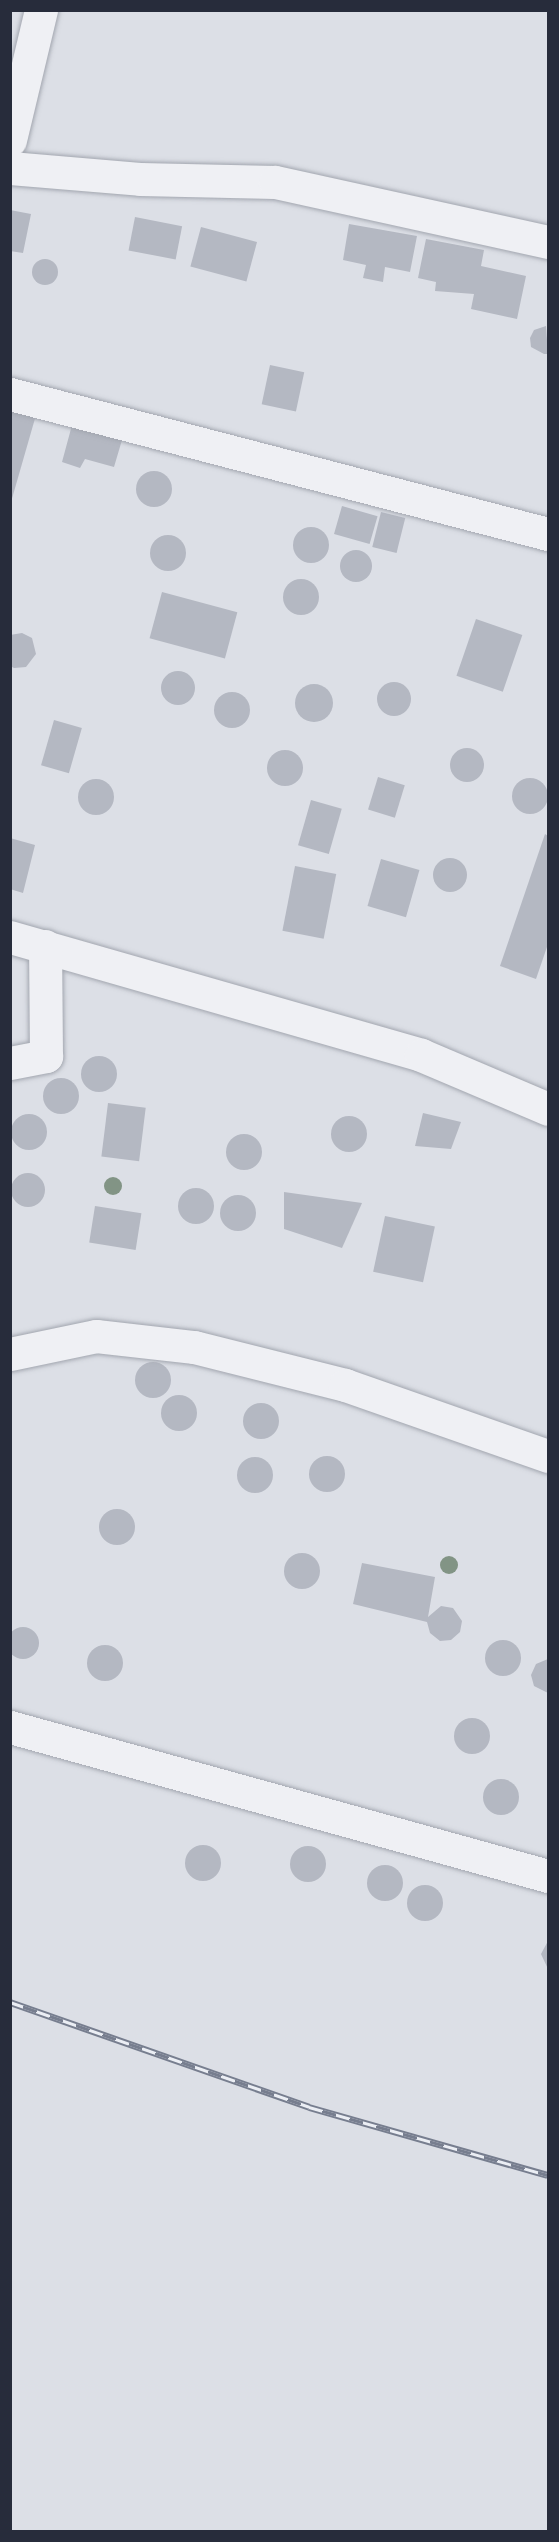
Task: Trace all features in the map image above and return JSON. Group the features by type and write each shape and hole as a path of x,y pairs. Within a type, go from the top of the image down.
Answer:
{"street":[{"path":"10,140 41,10"},
{"path":"10,168 140,179 275,182 549,242"},
{"path":"10,394 549,534"},
{"path":"10,937 421,1055 549,1110"},
{"path":"10,1064 46,1056 45,946"},
{"path":"10,1354 96,1336 194,1347 345,1385 549,1456"},
{"path":"10,1727 549,1876"}],"building":[{"path":"10,210 31,214 23,253 10,251"},
{"path":"135,217 182,226 176,260 129,250"},
{"path":"349,224 417,236 410,272 385,267 383,282 363,278 366,265 343,260"},
{"path":"201,227 257,242 246,282 190,267"},
{"path":"426,239 484,250 481,266 526,276 517,319 471,309 474,294 435,291 436,282 418,278"},
{"path":"45,259 54,263 58,272 54,281 45,285 36,281 32,272 36,263"},
{"path":"546,326 548,354 544,354 531,347 530,338 534,330"},
{"path":"270,365 304,372 296,411 262,404"},
{"path":"10,408 36,415 11,502 10,502"},
{"path":"72,425 122,440 114,467 85,459 80,468 62,462"},
{"path":"154,471 166,477 172,489 166,501 154,507 142,501 136,489 142,477"},
{"path":"342,506 378,516 370,544 334,534"},
{"path":"381,512 405,518 397,553 372,547"},
{"path":"311,527 324,532 329,545 324,558 311,563 298,558 293,545 298,532"},
{"path":"168,535 180,541 186,553 180,565 168,571 156,565 150,553 156,541"},
{"path":"356,550 368,554 372,566 368,578 356,582 344,578 340,566 344,554"},
{"path":"301,579 313,585 319,597 313,609 301,615 289,609 283,597 289,585"},
{"path":"162,592 237,612 225,659 150,638"},
{"path":"476,619 522,635 503,692 456,676"},
{"path":"22,633 32,638 36,654 26,667 14,668 10,666 10,635"},
{"path":"178,671 190,676 195,688 190,700 178,705 166,700 161,688 166,676"},
{"path":"394,682 406,687 411,699 406,711 394,716 382,711 377,699 382,687"},
{"path":"314,684 321,685 327,690 332,696 332,710 327,716 321,721 314,722 307,721 301,716 296,710 295,703 296,696 301,690 307,685"},
{"path":"232,692 244,698 250,710 244,722 232,728 220,722 214,710 220,698"},
{"path":"54,720 82,728 69,773 41,765"},
{"path":"467,748 479,753 484,765 479,777 467,782 455,777 450,765 455,753"},
{"path":"285,750 297,756 303,768 297,780 285,786 273,780 267,768 273,756"},
{"path":"378,777 405,785 395,818 368,810"},
{"path":"530,778 542,784 548,796 542,808 530,814 518,808 512,796 518,784"},
{"path":"96,779 108,785 114,797 108,809 96,815 84,809 78,797 84,785"},
{"path":"311,800 342,809 329,854 298,845"},
{"path":"545,834 548,836 548,944 536,979 500,966"},
{"path":"10,838 35,845 23,893 10,889"},
{"path":"450,858 462,863 467,875 462,887 450,892 438,887 433,875 438,863"},
{"path":"381,859 419,870 406,917 367,906"},
{"path":"295,866 336,874 324,939 282,931"},
{"path":"99,1056 111,1062 117,1074 111,1086 99,1092 87,1086 81,1074 87,1062"},
{"path":"61,1078 73,1084 79,1096 73,1108 61,1114 49,1108 43,1096 49,1084"},
{"path":"108,1103 146,1108 139,1161 101,1157"},
{"path":"423,1113 461,1122 451,1149 415,1146"},
{"path":"29,1114 41,1120 47,1132 41,1144 29,1150 17,1144 11,1132 17,1120"},
{"path":"349,1116 361,1122 367,1134 361,1146 349,1152 337,1146 331,1134 337,1122"},
{"path":"244,1134 256,1140 262,1152 256,1164 244,1170 232,1164 226,1152 232,1140"},
{"path":"28,1173 40,1178 45,1190 40,1202 28,1207 16,1202 11,1190 16,1178"},
{"path":"196,1188 208,1194 214,1206 208,1218 196,1224 184,1218 178,1206 184,1194"},
{"path":"284,1192 362,1203 342,1248 284,1229"},
{"path":"238,1195 250,1201 256,1213 250,1225 238,1231 226,1225 220,1213 226,1201"},
{"path":"95,1206 141,1213 136,1250 89,1243"},
{"path":"385,1216 435,1227 423,1282 373,1272"},
{"path":"153,1362 165,1368 171,1380 165,1392 153,1398 141,1392 135,1380 141,1368"},
{"path":"179,1395 191,1401 197,1413 191,1425 179,1431 167,1425 161,1413 167,1401"},
{"path":"261,1403 273,1409 279,1421 273,1433 261,1439 249,1433 243,1421 249,1409"},
{"path":"327,1456 339,1462 345,1474 339,1486 327,1492 315,1486 309,1474 315,1462"},
{"path":"255,1457 267,1463 273,1475 267,1487 255,1493 243,1487 237,1475 243,1463"},
{"path":"117,1509 129,1515 135,1527 129,1539 117,1545 105,1539 99,1527 105,1515"},
{"path":"302,1553 314,1559 320,1571 314,1583 302,1589 290,1583 284,1571 290,1559"},
{"path":"362,1563 435,1577 428,1617 441,1606 453,1608 462,1621 460,1632 451,1640 440,1641 430,1633 427,1622 353,1604"},
{"path":"23,1627 34,1632 39,1643 34,1654 23,1659 12,1654 7,1643 12,1632"},
{"path":"503,1640 515,1646 521,1658 515,1670 503,1676 491,1670 485,1658 491,1646"},
{"path":"105,1645 117,1651 123,1663 117,1675 105,1681 93,1675 87,1663 93,1651"},
{"path":"548,1659 548,1693 534,1686 531,1675 536,1664"},
{"path":"472,1718 484,1724 490,1736 484,1748 472,1754 460,1748 454,1736 460,1724"},
{"path":"501,1779 513,1785 519,1797 513,1809 501,1815 489,1809 483,1797 489,1785"},
{"path":"203,1845 215,1851 221,1863 215,1875 203,1881 191,1875 185,1863 191,1851"},
{"path":"308,1846 320,1852 326,1864 320,1876 308,1882 296,1876 290,1864 296,1852"},
{"path":"385,1865 397,1871 403,1883 397,1895 385,1901 373,1895 367,1883 373,1871"},
{"path":"425,1885 437,1891 443,1903 437,1915 425,1921 413,1915 407,1903 413,1891"},
{"path":"548,1941 548,1969 541,1954"}],"railway":[{"path":"10,2002 309,2107 548,2175"}]}
